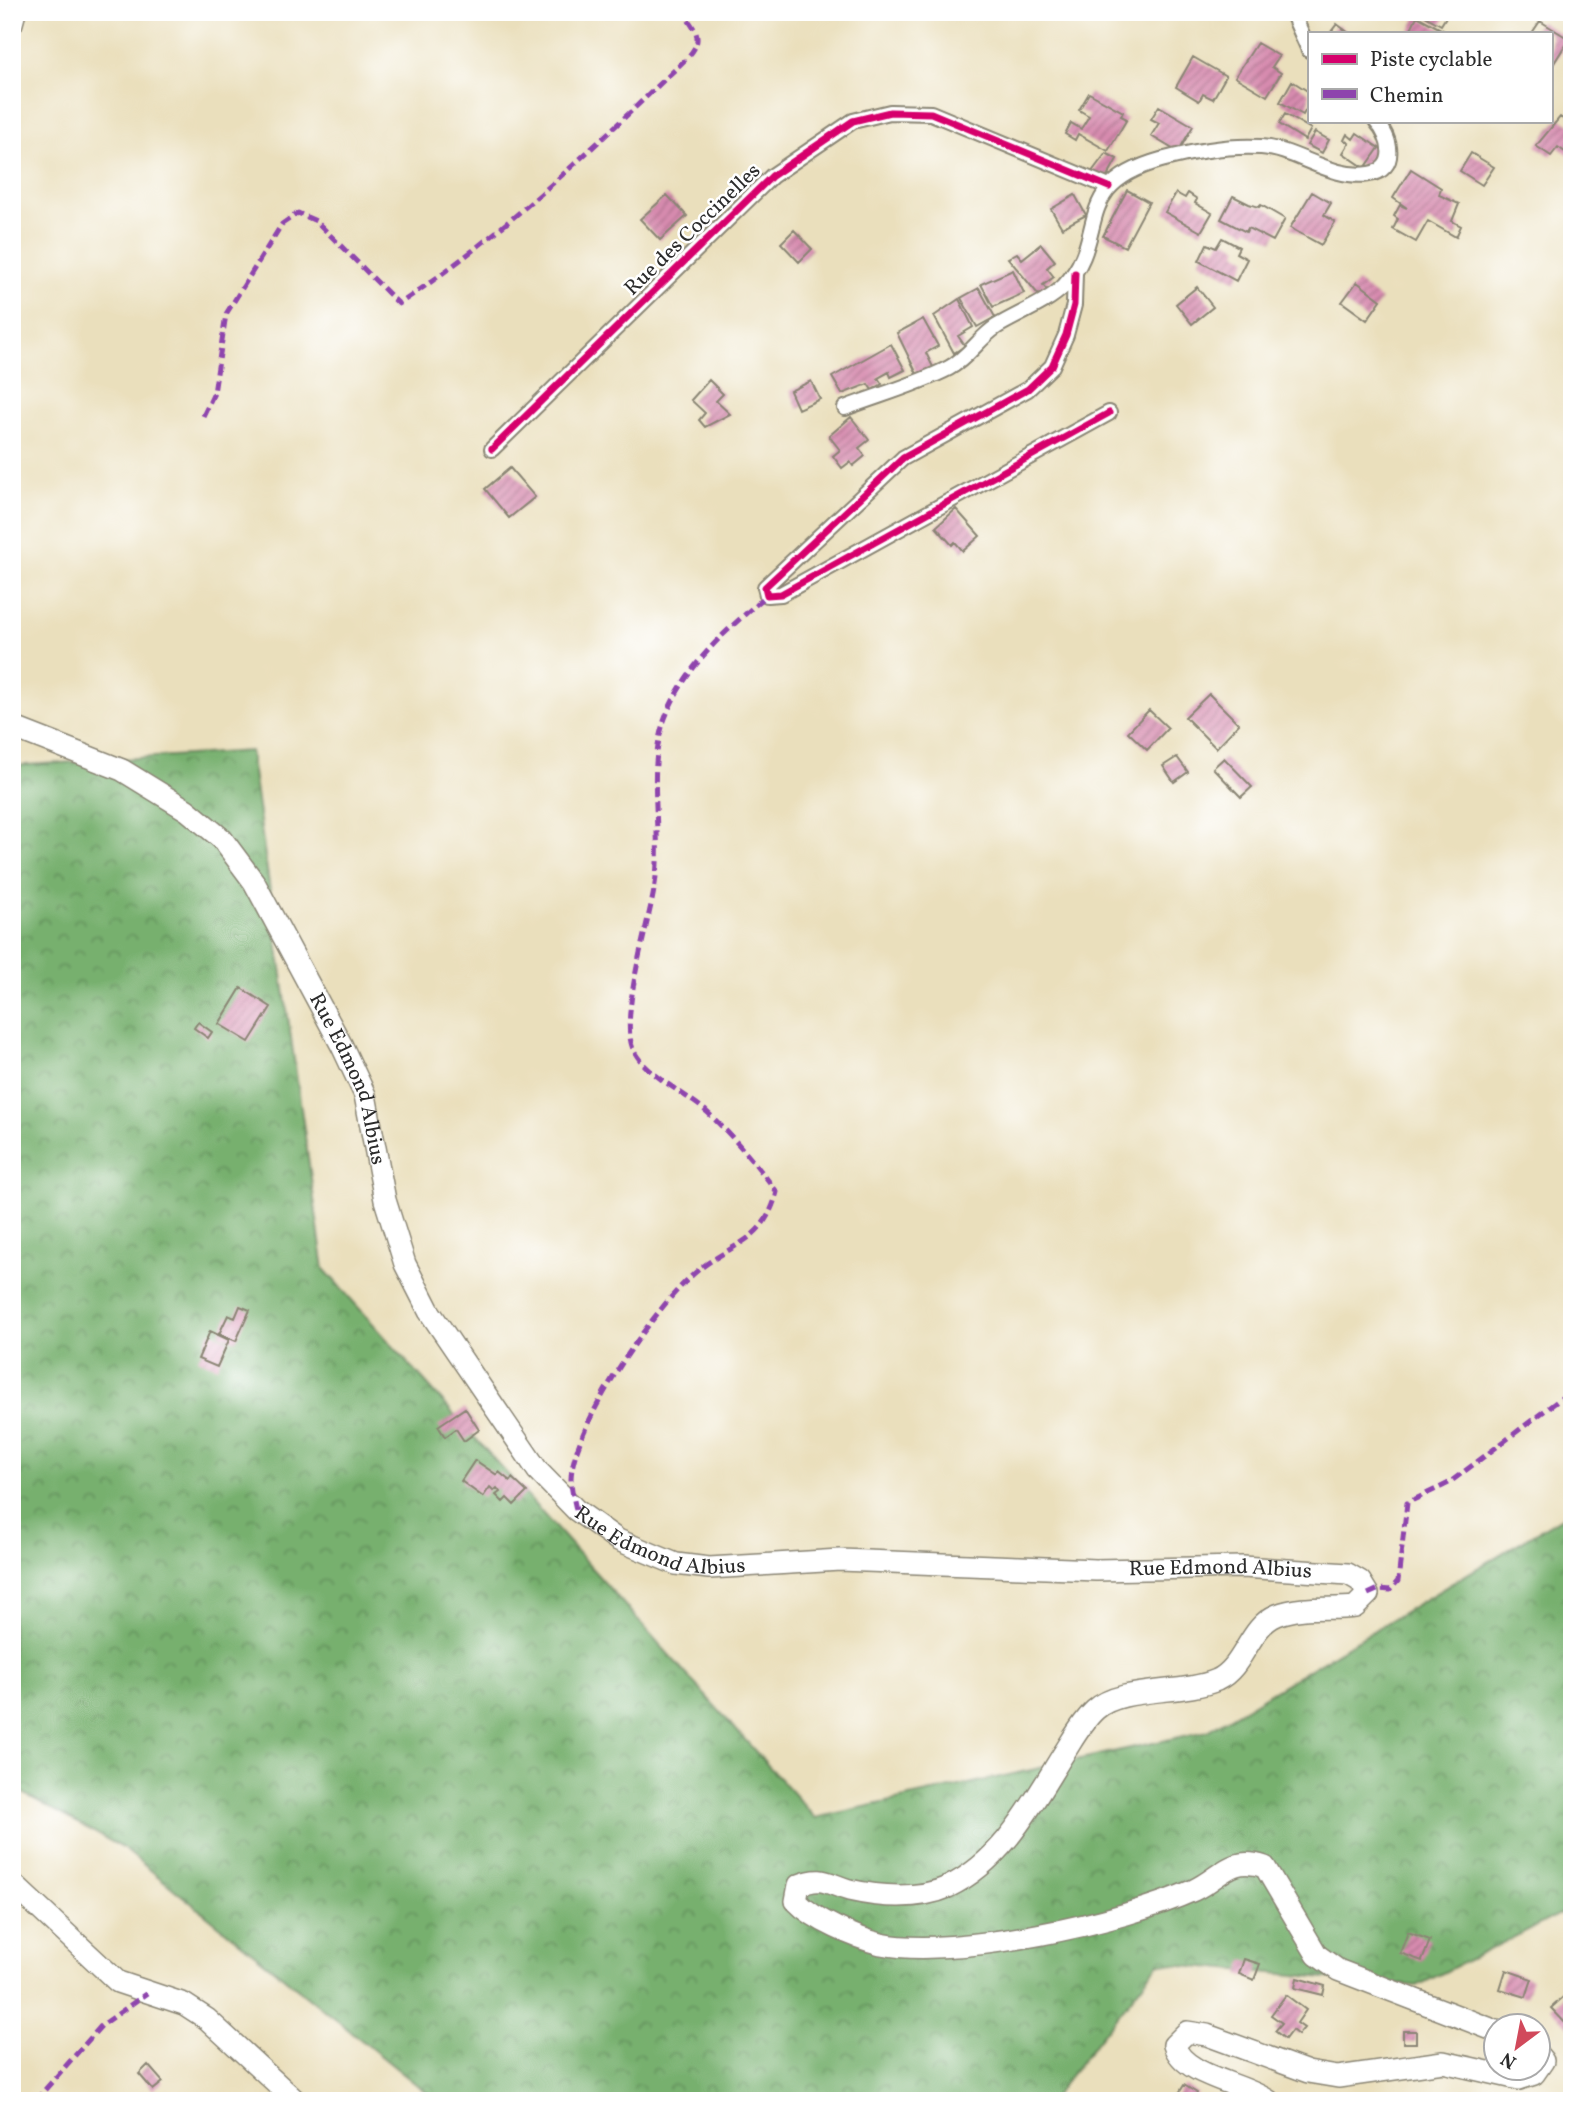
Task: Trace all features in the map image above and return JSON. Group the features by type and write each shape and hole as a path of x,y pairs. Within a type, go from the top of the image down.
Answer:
{"main road":[{"path":"12,23 15,12"},
{"name":"Rue Edmond Albius","path":"12,727 122,770 187,810 222,839 254,882 342,1046 365,1095 385,1200 405,1265 429,1311 538,1471 576,1510 618,1540 676,1564 709,1568 840,1560 1096,1570 1243,1566 1348,1574 1360,1581 1368,1594 1355,1607 1316,1608 1276,1615 1255,1633 1230,1671 1216,1680 1185,1689 1121,1697 1096,1709 1071,1741 1006,1843 987,1862 947,1887 922,1894 879,1896 817,1878 799,1885 796,1901 810,1915 880,1944 930,1947 1040,1935 1117,1915 1194,1890 1232,1866 1249,1861 1265,1867 1317,1955 1338,1970 1482,2026"},
{"path":"12,1883 118,1982 184,2004 207,2019 296,2101"},
{"path":"1269,2101 1190,2067 1177,2056 1174,2045 1187,2032 1207,2035 1308,2071 1338,2077 1443,2062 1482,2071"}],"street":[{"path":"1292,12 1308,48"},
{"name":"Rue des Coccinelles","path":"492,449 772,176 853,121 890,112 931,113 1109,187"},
{"path":"845,408 950,368 972,351 993,329 1062,288 1075,273 1083,256 1095,207 1109,187 1121,176 1159,161 1212,149 1263,147 1348,173 1370,175 1385,165 1391,148 1385,130 1377,122"},
{"path":"1075,273 1074,306 1066,335 1052,366 1028,389 903,458 765,587 767,594 781,594 1110,413"}],"green space":[{"path":"250,751 324,1269 815,1818 1207,1731 1572,1511 1572,1908 1417,1986 1159,1963 1050,2101 437,2101 123,1848 12,1787 12,766"}],"building":[{"path":"1418,12 1449,12 1441,25"},
{"path":"1417,16 1446,32 1409,32"},
{"path":"1540,21 1569,39 1554,63 1552,32 1533,32"},
{"path":"1337,24 1348,32 1331,32"},
{"path":"1257,43 1279,56 1272,67 1281,73 1267,96 1235,77"},
{"path":"1193,57 1226,76 1213,99 1203,94 1199,101 1176,87"},
{"path":"1292,81 1308,91 1308,106 1303,115 1280,102"},
{"path":"1089,93 1123,112 1121,116 1127,119 1108,151 1078,134 1075,140 1065,134 1071,123 1081,129 1089,116 1079,110"},
{"path":"1159,106 1193,126 1178,152 1151,136 1159,123 1151,119"},
{"path":"1285,114 1311,129 1305,140 1279,124"},
{"path":"1560,117 1572,125 1572,157 1558,147 1551,156 1536,146"},
{"path":"1315,132 1329,140 1322,153 1307,145"},
{"path":"1357,133 1379,148 1365,168 1343,153 1349,143 1344,140 1347,134 1353,139"},
{"path":"1106,153 1117,159 1106,179 1091,173"},
{"path":"1471,153 1494,167 1482,185 1460,171"},
{"path":"1411,169 1441,188 1439,195 1459,204 1452,221 1461,226 1456,237 1428,221 1416,242 1393,229 1398,219 1394,216 1400,205 1407,208 1393,198"},
{"path":"1127,190 1149,202 1125,247 1103,236"},
{"path":"1312,192 1331,203 1324,215 1335,222 1321,245 1290,228"},
{"path":"1176,193 1185,198 1188,193 1197,199 1195,203 1212,213 1201,232 1165,212"},
{"path":"667,195 687,216 660,240 640,219"},
{"path":"1075,195 1086,215 1062,228 1051,209"},
{"path":"1233,196 1249,204 1259,207 1261,205 1285,219 1273,241 1248,228 1246,232 1221,219"},
{"path":"794,230 812,249 799,262 781,243"},
{"path":"1222,238 1239,247 1236,253 1247,259 1236,281 1199,261 1207,244 1216,248"},
{"path":"1041,244 1055,261 1047,268 1054,277 1043,285 1049,293 1042,299 1008,258 1017,253 1022,259"},
{"path":"1013,270 1024,293 993,307 981,284"},
{"path":"1357,282 1381,300 1367,320 1342,302"},
{"path":"1197,287 1213,307 1192,324 1176,304"},
{"path":"979,288 995,317 977,327 961,298"},
{"path":"959,299 973,327 958,336 965,346 954,353 934,316"},
{"path":"923,319 938,346 926,353 933,367 918,376 897,333"},
{"path":"891,344 905,370 891,377 889,372 878,378 882,384 872,390 868,384 842,394 832,377"},
{"path":"709,380 723,394 716,401 730,414 705,427 699,420 705,413 691,400"},
{"path":"811,381 820,399 798,409 790,391"},
{"path":"851,417 869,440 859,448 865,456 853,466 850,462 842,468 833,456 840,450 829,436"},
{"path":"510,468 535,497 509,518 485,489"},
{"path":"956,509 980,536 963,551 955,542 952,545 936,527"},
{"path":"1209,694 1239,724 1216,748 1185,717"},
{"path":"1149,710 1168,728 1147,750 1128,732"},
{"path":"1177,757 1188,772 1174,782 1163,766"},
{"path":"1224,758 1252,787 1241,797 1213,768"},
{"path":"241,988 271,1007 249,1042 219,1024"},
{"path":"198,1022 212,1032 208,1038 194,1028"},
{"path":"240,1306 250,1310 236,1341 219,1334 228,1315 235,1318"},
{"path":"210,1331 229,1340 217,1367 198,1359"},
{"path":"465,1408 479,1430 464,1441 456,1429 445,1437 438,1426"},
{"path":"475,1460 497,1475 499,1472 510,1481 512,1478 527,1492 514,1505 507,1498 503,1502 496,1495 500,1492 497,1488 494,1491 490,1487 483,1497 461,1481"},
{"path":"1408,1932 1430,1940 1422,1961 1400,1953"},
{"path":"1244,1959 1260,1964 1254,1980 1239,1974"},
{"path":"1506,1970 1532,1979 1526,1997 1500,1989"},
{"path":"1297,1978 1325,1986 1323,1995 1295,1988"},
{"path":"1572,1989 1572,2027 1570,2028 1551,2008"},
{"path":"1286,1995 1306,2010 1297,2023 1304,2028 1298,2035 1292,2030 1285,2039 1275,2031 1282,2023 1271,2015"},
{"path":"1403,2031 1416,2031 1416,2043 1403,2043"},
{"path":"148,2065 163,2082 153,2090 139,2074"},
{"path":"1184,2085 1197,2093 1193,2101 1174,2101"}],"marked path":[{"path":"203,416 214,393 226,314 282,224 298,213 316,221 399,304 438,277 512,218 584,156 687,58 696,45 697,35 683,12"},
{"path":"576,1510 571,1479 575,1456 601,1397 621,1365 642,1334 683,1284 701,1268 757,1230 765,1221 777,1192 717,1121 640,1060 630,1037 632,996 657,868 655,777 661,732 677,693 698,662 767,595"},
{"path":"1368,1594 1379,1589 1390,1590 1398,1581 1407,1503 1449,1483 1572,1390"},
{"path":"35,2101 101,2026 147,1993"}],"cycle path":[{"path":"492,449 772,176 853,121 890,112 931,113 1109,187"},
{"path":"1075,273 1074,305 1066,335 1052,366 1028,389 903,458 765,587 767,595 781,594 1109,413"}]}
